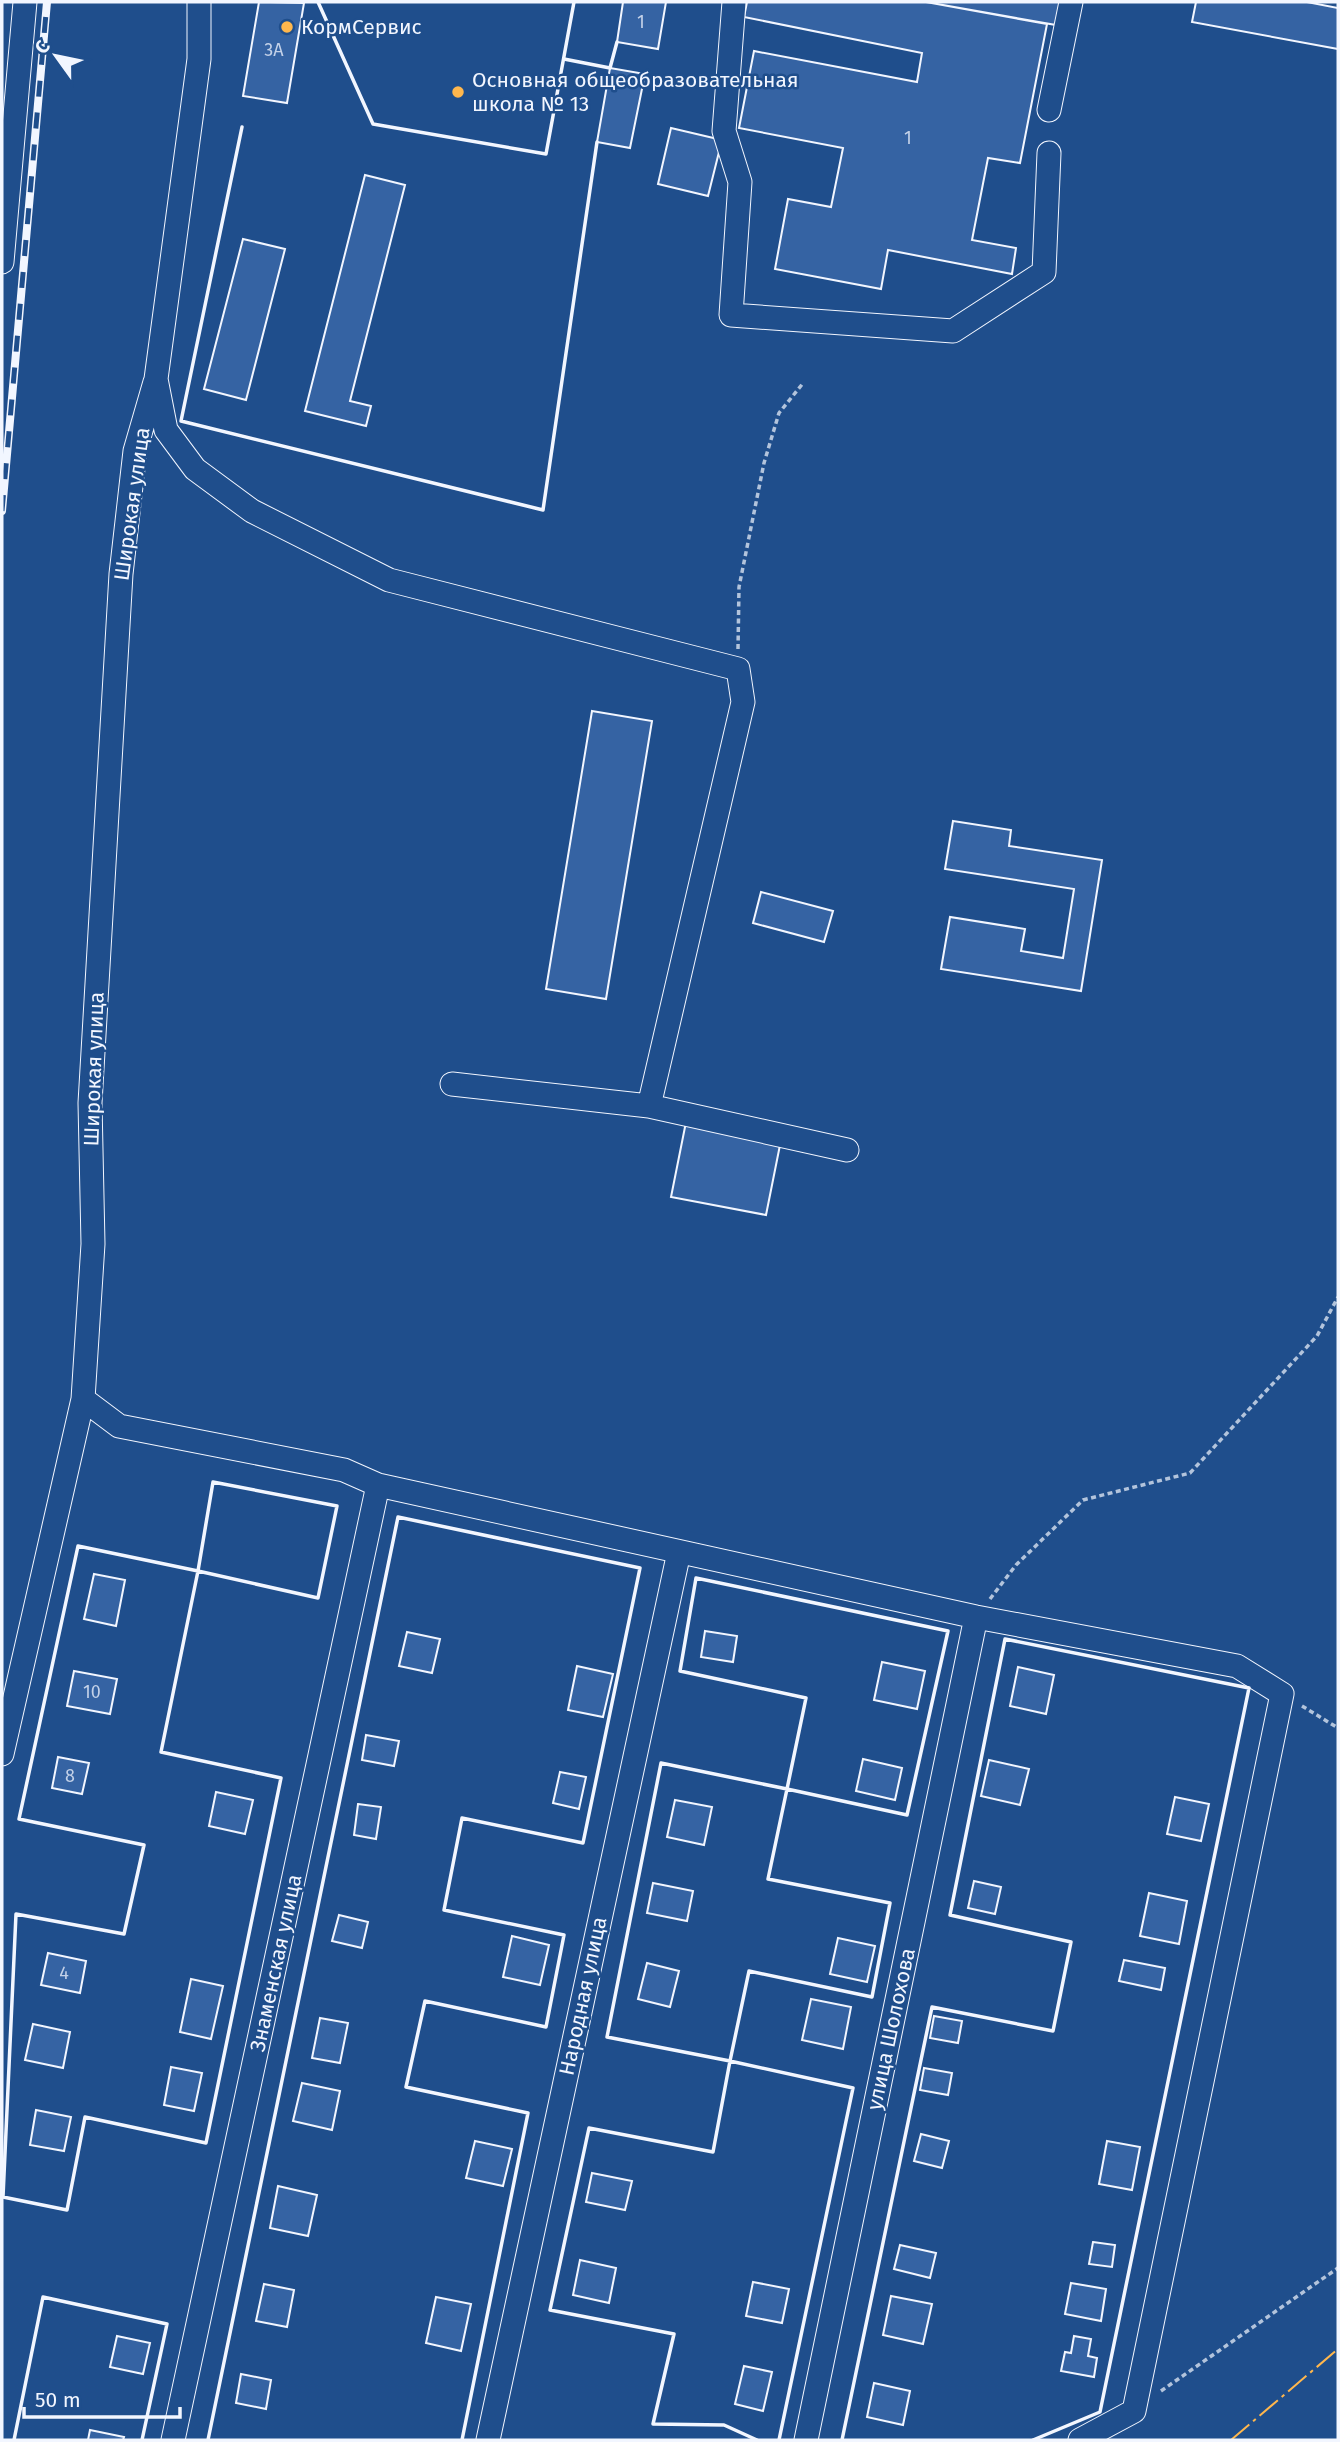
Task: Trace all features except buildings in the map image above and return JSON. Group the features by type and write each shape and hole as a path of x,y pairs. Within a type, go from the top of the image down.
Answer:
{"street":[{"path":"2,257 25,2"},
{"path":"198,2 199,60 156,379 166,430 195,469 252,511 389,580 738,669 743,702 649,1106"},
{"path":"734,2 724,131 740,182 731,315 953,331 1044,272 1049,153"},
{"path":"1049,110 1071,2"},
{"name":"Широкая улица","path":"2,1754 83,1399 93,1244 90,1103 121,573 135,451 156,379"},
{"path":"452,1084 649,1106 847,1150"},
{"path":"83,1399 119,1426 344,1470 378,1485 976,1617 1237,1666 1282,1694 1134,2411 1080,2440"},
{"name":"Знаменская улица","path":"173,2440 378,1485"},
{"name":"Народная улица","path":"488,2440 679,1552"},
{"name":"улица Шолохова","path":"806,2440 976,1617"}],"path":[{"path":"738,669 739,587 764,463 779,413 804,382"},
{"path":"976,1617 1016,1565 1083,1500 1190,1473 1317,1336 1338,1297"},
{"path":"1282,1694 1338,1728"},
{"path":"1134,2411 1338,2268"}],"railway":[{"path":"2,511 47,2"}],"wall":[{"path":"318,2 373,124 546,154 574,2"},
{"path":"564,59 610,68 617,42"},
{"path":"242,127 181,421 543,510 597,142"},
{"path":"213,1482 337,1506 318,1598 198,1571 213,1482"},
{"path":"208,2440 398,1517 640,1568 583,1843 462,1818 444,1910 564,1935 546,2027 425,2001 406,2087 528,2113 462,2440"},
{"path":"78,1546 198,1571 161,1752 281,1778 206,2143 85,2117 67,2210 3,2197 16,1914 124,1934 144,1845 19,1819 78,1546"},
{"path":"696,1578 948,1631 907,1815 787,1789 806,1698 680,1671 696,1578"},
{"path":"842,2440 932,2007 1053,2031 1071,1942 950,1915 1005,1639 1249,1688 1100,2412 1033,2440"},
{"path":"661,1763 787,1789 768,1879 890,1903 872,1997 749,1971 730,2061 607,2037 661,1763"},
{"path":"757,2440 724,2425 653,2424 674,2334 550,2310 589,2128 713,2152 730,2061 853,2088 779,2440"},
{"path":"14,2440 43,2297 167,2324 142,2440"}],"power":[{"path":"1231,2440 1338,2349"}],"place":[{"name":"КормСервис","path":"287,27"},
{"name":"Основная общеобразовательная школа № 13","path":"458,92"}]}
